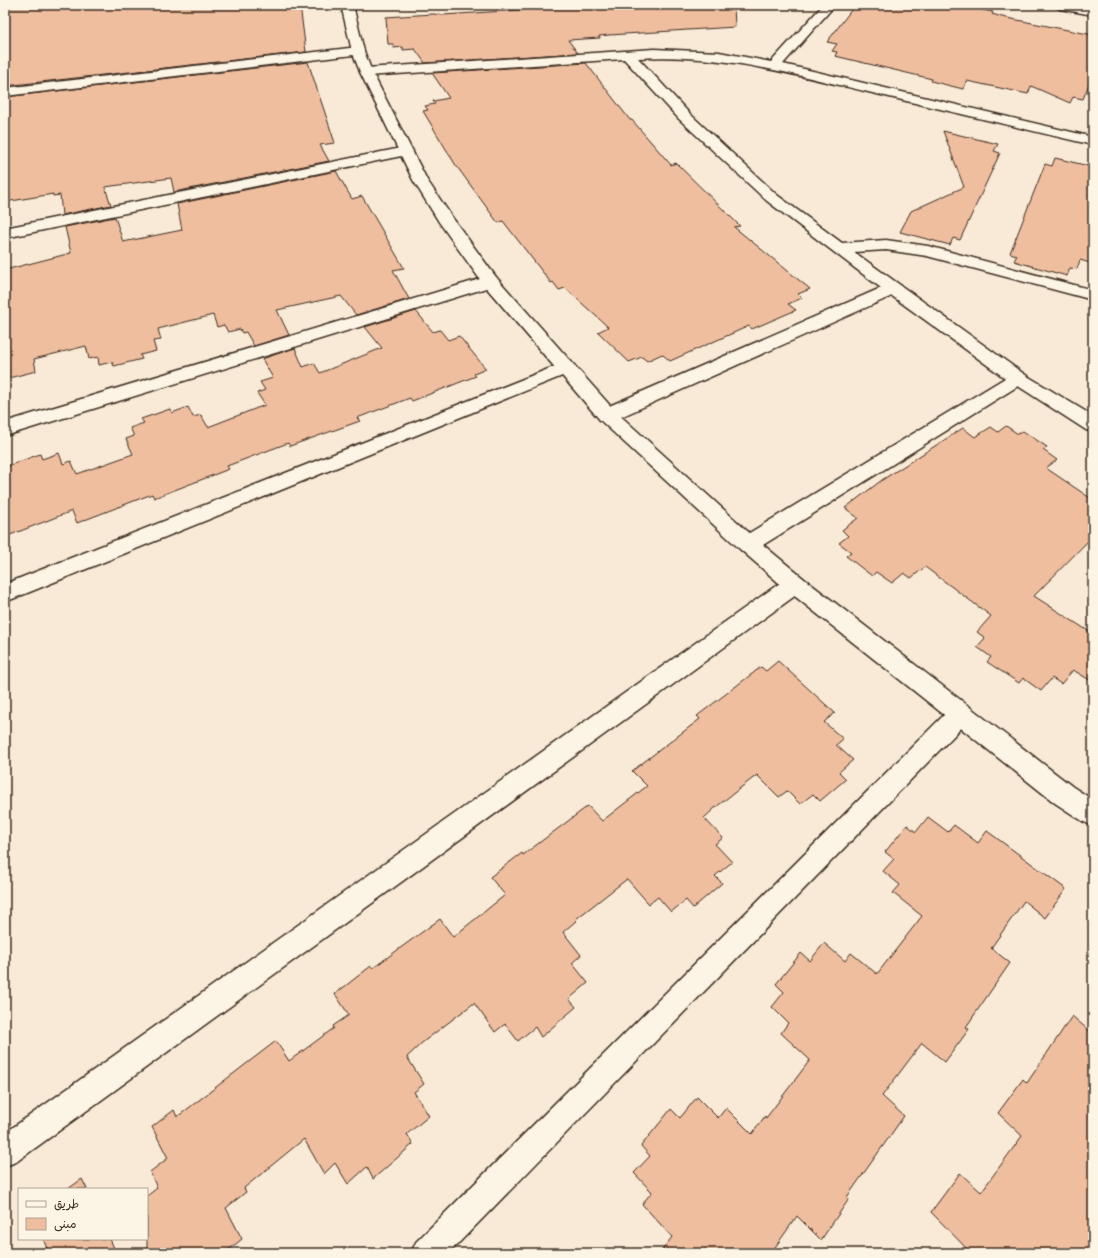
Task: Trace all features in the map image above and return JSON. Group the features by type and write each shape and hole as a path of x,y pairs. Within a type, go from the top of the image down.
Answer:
{"street":[{"path":"347,5 358,51 366,72 420,180 447,222 490,282 607,415 748,544 795,584 864,639 961,712 1064,795 1093,814"},
{"path":"774,66 828,5"},
{"path":"1060,5 1093,11"},
{"path":"5,92 358,51"},
{"path":"366,72 627,54 697,54 745,60 774,66 1093,140"},
{"path":"627,54 684,116 741,172 772,198 892,289 1018,378 1093,426"},
{"path":"5,233 406,151"},
{"path":"837,248 886,245 928,251 1093,295"},
{"path":"5,429 490,282"},
{"path":"607,415 892,289"},
{"path":"5,593 566,368"},
{"path":"748,544 1018,378"},
{"path":"5,1151 795,584"},
{"path":"427,1253 961,712"}],"building":[{"path":"5,5 300,5 306,52 5,86"},
{"path":"597,5 734,5 735,27 609,35 599,36 600,38 568,40 578,53 425,63 415,49 403,50 403,47 394,48 393,44 388,44 386,17 433,14 443,15"},
{"path":"855,5 958,5 993,12 992,14 1002,17 1093,35 1093,74 1083,99 1073,97 1070,103 1031,86 1028,94 967,81 963,89 931,81 932,79 835,56 837,52 832,51 837,44 827,42"},
{"path":"308,62 335,143 320,145 329,161 174,192 171,178 105,187 111,205 62,215 60,195 53,196 53,194 5,202 5,97"},
{"path":"586,63 630,120 632,120 671,165 676,163 740,226 734,227 810,289 798,294 802,298 788,304 796,310 752,329 749,326 670,361 662,354 647,361 642,357 629,362 598,332 608,327 565,288 559,290 553,282 551,283 503,221 498,223 455,164 423,111 428,110 425,106 435,104 433,101 449,98 432,73"},
{"path":"943,131 998,144 994,151 1000,153 960,240 953,238 950,245 900,232 911,211 964,187"},
{"path":"1055,158 1093,167 1093,264 1080,260 1077,269 1070,268 1067,276 1014,261 1017,255 1010,253 1045,164 1052,166"},
{"path":"336,171 352,199 362,196 404,268 393,270 409,299 356,315 341,296 277,310 289,335 254,346 246,332 242,333 240,329 228,332 224,325 217,327 213,315 158,329 161,340 153,341 156,351 140,355 142,359 114,366 112,362 99,365 98,357 89,359 86,346 34,359 36,371 5,379 5,270 71,253 65,227 115,217 123,242 182,230 177,204"},
{"path":"416,311 433,332 440,330 448,340 459,336 486,369 474,374 476,376 412,401 410,398 357,418 360,421 290,446 288,443 227,466 229,469 154,498 152,494 77,523 72,511 5,537 5,467 40,454 42,459 59,453 63,464 71,461 77,474 133,454 126,439 134,436 130,428 144,423 141,419 170,409 172,413 188,407 193,417 201,415 208,427 265,405 257,393 265,390 260,382 273,378 262,359 295,348 303,367 314,363 320,373 382,348 365,327"},
{"path":"1006,426 1018,434 1023,431 1047,447 1043,450 1057,460 1046,468 1093,500 1093,536 1034,596 1093,634 1093,682 1073,670 1061,684 1052,678 1041,691 1023,678 1019,683 987,662 991,657 977,647 985,638 977,632 991,616 925,567 911,578 904,573 892,583 876,572 872,576 846,556 851,552 839,543 848,536 842,530 858,518 845,508 882,480 963,428 975,437 991,427 998,432"},
{"path":"778,661 835,713 824,722 843,739 836,745 853,760 839,772 846,779 820,801 813,794 800,804 787,791 779,797 757,775 704,818 723,838 715,844 732,862 715,876 722,883 693,908 686,900 671,912 658,897 649,904 627,879 576,919 577,920 563,932 581,955 572,963 588,983 569,999 576,1007 541,1037 535,1027 518,1041 505,1024 495,1032 474,1003 423,1042 407,1057 424,1084 414,1092 429,1116 407,1134 413,1144 373,1179 367,1167 348,1184 335,1163 324,1174 304,1139 244,1188 246,1192 226,1208 242,1239 225,1253 147,1253 148,1195 157,1188 150,1172 168,1158 152,1127 174,1110 177,1117 276,1041 289,1061 334,1028 333,1026 349,1015 335,994 371,966 373,968 440,919 453,937 505,895 490,877 522,853 523,855 588,806 602,821 647,786 632,771 700,719 697,716 761,667 766,671"},
{"path":"928,817 948,832 954,825 978,843 987,831 1066,889 1045,918 1024,901 991,948 1010,963 966,1027 969,1029 945,1062 922,1043 882,1096 904,1116 847,1197 849,1199 821,1240 797,1216 771,1253 660,1253 672,1237 642,1204 652,1192 634,1173 650,1156 641,1146 671,1109 680,1118 697,1097 718,1118 726,1108 752,1134 765,1116 766,1118 810,1060 781,1033 788,1023 772,1007 784,992 776,984 801,953 810,961 824,943 845,961 851,953 877,974 922,916 893,893 900,885 883,871 894,859 885,852 907,825 916,832"},
{"path":"1072,1016 1093,1034 1093,1253 971,1253 931,1212 960,1173 981,1192 1022,1136 998,1113 1023,1079 1027,1083"},
{"path":"82,1179 86,1188 69,1188"},
{"path":"43,1240 110,1240 116,1253 49,1253"}]}
